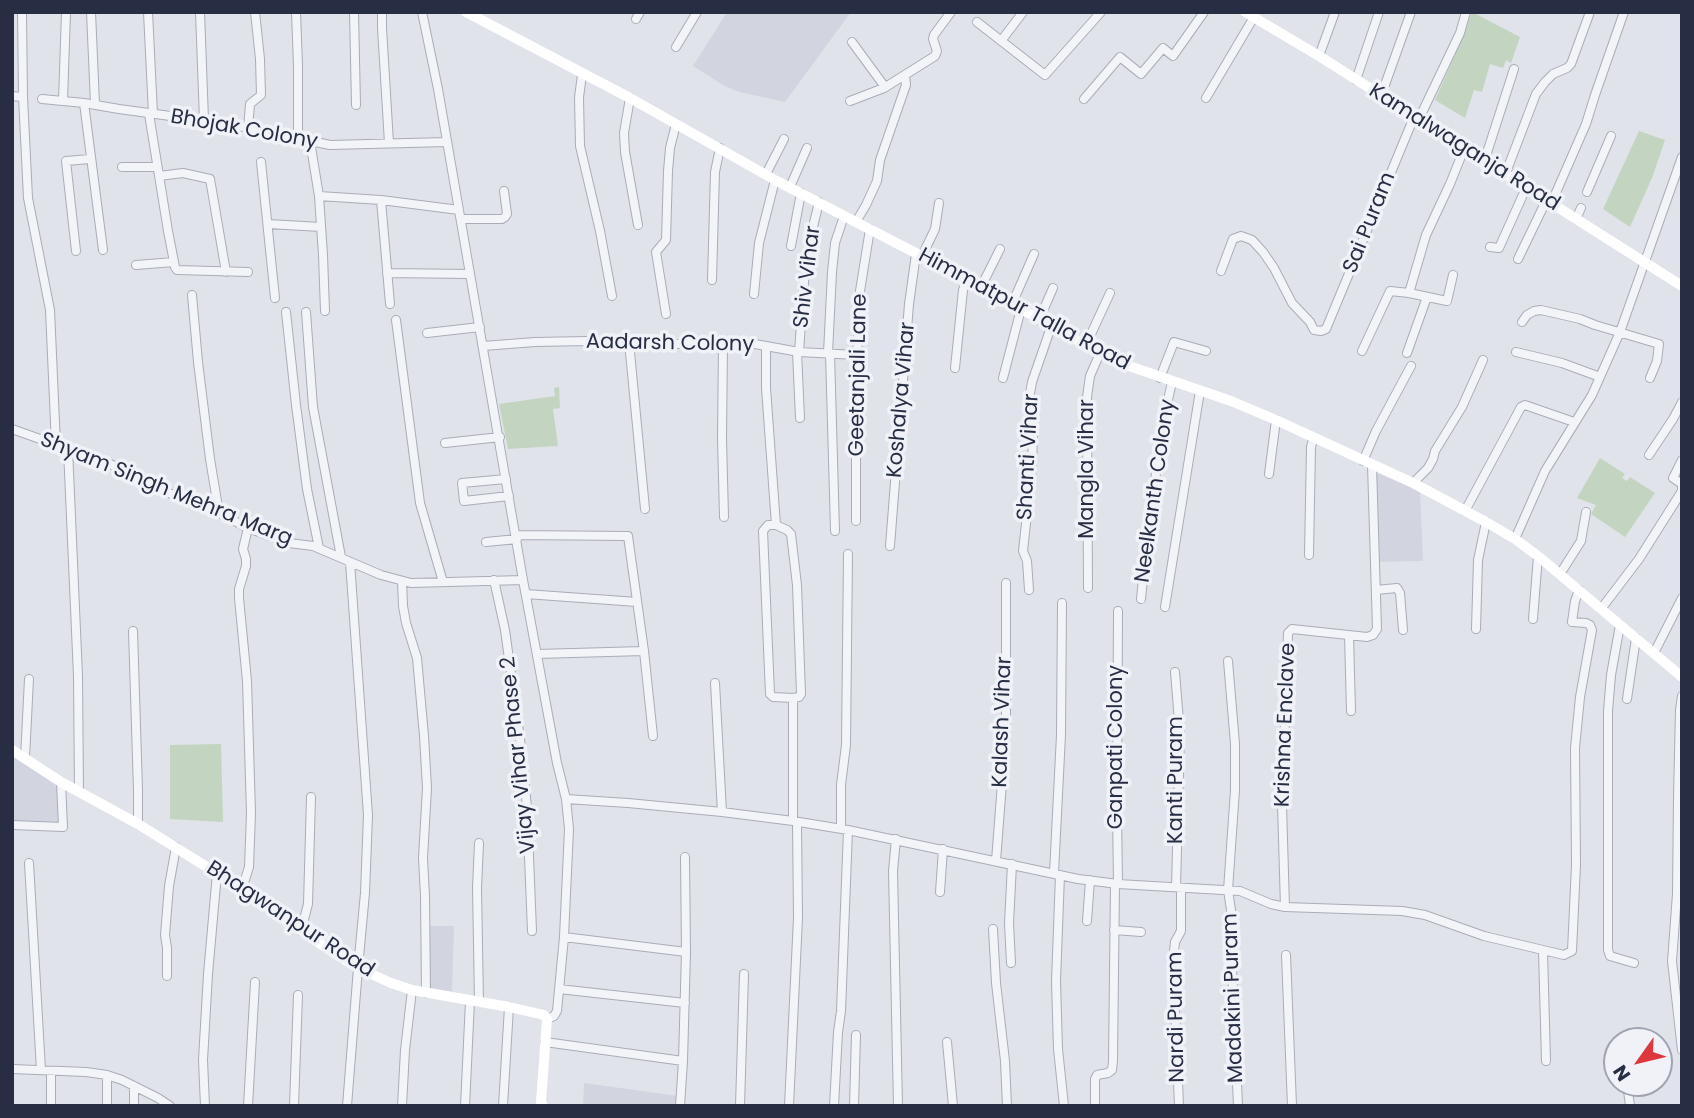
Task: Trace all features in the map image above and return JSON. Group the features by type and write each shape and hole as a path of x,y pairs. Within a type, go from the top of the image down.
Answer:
{"street":[{"path":"22,12 23,97 29,198 50,310 56,445"},
{"path":"63,101 66,12"},
{"path":"90,12 95,104"},
{"path":"148,12 151,114 158,171 177,270 248,272"},
{"path":"200,12 204,120"},
{"path":"248,128 250,104 261,95 255,12"},
{"path":"296,12 298,139"},
{"path":"354,12 356,105"},
{"path":"382,12 389,144"},
{"path":"422,12 569,829 557,1012 547,1018 541,1102 543,1106"},
{"name":"Himmatpur Talla Road","path":"466,12 1100,353 1276,420 1413,483 1486,522 1515,539 1560,573 1682,677"},
{"path":"676,47 697,12"},
{"path":"850,101 906,80 935,56 937,51 934,35 951,12"},
{"path":"1001,41 1023,12"},
{"path":"977,22 1045,75 1101,12"},
{"path":"1084,99 1120,57 1141,74 1163,48 1173,56 1204,12"},
{"path":"1320,56 1335,12"},
{"path":"1356,80 1379,12"},
{"path":"1381,96 1411,12"},
{"name":"Sai Puram","path":"1221,271 1233,239 1241,236 1252,240 1274,268 1292,303 1314,330 1326,329 1417,118 1460,33 1466,12"},
{"path":"1505,175 1536,94 1553,74 1571,64 1590,12"},
{"path":"1518,258 1549,202 1586,124 1624,12"},
{"path":"1206,98 1249,15"},
{"name":"Kamalwaganja Road","path":"1249,15 1320,56 1549,202 1578,213 1644,262 1682,286"},
{"path":"852,42 885,87"},
{"path":"1484,162 1514,69"},
{"path":"582,75 579,97 580,146 612,296"},
{"path":"856,222 877,181 880,160 906,80"},
{"path":"12,96 23,97"},
{"path":"629,98 624,133 625,152 638,225"},
{"name":"Bhojak Colony","path":"42,99 204,120 330,145 447,142"},
{"path":"83,103 103,250"},
{"path":"666,314 656,252 666,240 668,171 676,124"},
{"path":"1587,192 1611,136"},
{"path":"754,294 759,243 771,177 784,139"},
{"path":"310,141 319,196 324,311"},
{"path":"712,280 715,172 720,148"},
{"path":"790,187 807,148"},
{"path":"1409,293 1426,235 1464,149"},
{"path":"1515,539 1542,478 1600,377 1682,157"},
{"path":"76,251 66,161 90,159"},
{"path":"261,162 275,298"},
{"path":"122,167 183,173 210,179 226,272"},
{"path":"1490,247 1499,248 1526,188"},
{"path":"319,196 381,200 502,219 507,214 504,191"},
{"path":"790,246 802,193"},
{"path":"381,200 390,304"},
{"name":"Shiv Vihar","path":"800,418 798,352 805,268 820,202"},
{"name":"Koshalya Vihar","path":"890,546 909,304 919,255 935,229 939,203"},
{"path":"835,531 829,353 835,243 844,216"},
{"path":"268,225 321,227"},
{"name":"Geetanjali Lane","path":"856,521 860,291 870,229"},
{"path":"981,287 1000,249"},
{"path":"1003,378 1016,307 1034,254"},
{"path":"136,265 174,261"},
{"path":"387,273 470,274"},
{"path":"1362,351 1390,291 1447,301 1453,275"},
{"path":"955,368 967,280"},
{"path":"1039,320 1053,288"},
{"path":"1086,345 1110,293"},
{"path":"192,295 210,459 219,513"},
{"path":"1407,353 1427,297"},
{"path":"1522,322 1534,311 1541,310 1580,318 1659,344 1657,361 1650,378"},
{"path":"306,312 313,407 341,557"},
{"path":"286,313 307,489 319,548"},
{"path":"396,320 420,503 443,582"},
{"path":"427,333 480,327"},
{"name":"Shanti Vihar","path":"1029,590 1027,561 1023,551 1032,468 1033,435 1029,399 1051,327"},
{"name":"Aadarsh Colony","path":"483,346 548,342 755,344 798,352 857,355"},
{"path":"629,342 646,509"},
{"path":"1160,378 1174,342 1206,351"},
{"path":"723,344 724,517"},
{"path":"766,347 766,388 776,525"},
{"path":"1516,352 1562,363 1600,377"},
{"name":"Mangla Vihar","path":"1088,588 1087,397 1090,376 1100,353"},
{"path":"1413,483 1428,468 1434,452 1462,407 1483,360"},
{"path":"1367,463 1376,431 1411,366"},
{"name":"Neelkanth Colony","path":"1141,599 1161,435 1172,382"},
{"path":"1165,607 1200,391"},
{"path":"1649,455 1682,402"},
{"path":"1465,511 1521,407 1525,405 1574,422"},
{"path":"1269,474 1276,420"},
{"name":"Shyam Singh Mehra Marg","path":"12,429 68,450 96,457 248,528 289,542 319,548 381,575 411,583 523,580"},
{"path":"445,443 499,437"},
{"path":"1309,555 1313,439"},
{"path":"68,450 78,676 79,792"},
{"path":"1601,609 1639,559 1682,491 1682,484 1673,478 1682,460"},
{"name":"Krishna Enclave","path":"1284,907 1282,806 1288,634 1292,629 1367,636 1373,635 1377,629 1367,463"},
{"path":"506,479 462,483 464,501 509,496"},
{"path":"1560,573 1581,541 1586,512"},
{"path":"1476,629 1479,560 1486,522"},
{"path":"768,525 788,530 793,539 802,694 793,698 773,697 770,694 763,531 768,525"},
{"path":"242,889 249,867 251,813 247,681 239,589 246,566 243,549 248,528"},
{"path":"486,542 516,537 628,536 653,736"},
{"path":"834,1106 841,1011 845,829 841,785 846,733 848,554"},
{"path":"1533,619 1538,556"},
{"path":"347,1106 365,893 368,815 350,562"},
{"name":"Vijay Vihar Phase 2","path":"494,580 515,690 522,753 532,931"},
{"path":"402,581 406,623 417,658 425,762 426,993"},
{"name":"Kalash Vihar","path":"996,861 1006,731 1006,583"},
{"path":"1376,590 1397,588 1400,593 1403,630"},
{"path":"565,799 795,821 896,839 1090,880 1240,891 1284,907 1402,911 1425,915 1484,936 1564,955 1572,951 1576,865 1575,747 1580,697 1592,630 1586,623 1572,622 1578,590"},
{"path":"526,594 637,602"},
{"path":"1654,653 1682,598"},
{"path":"1062,603 1055,974 1058,1049 1065,1106"},
{"name":"Ganpati Colony","path":"1094,1106 1095,1079 1097,1075 1112,1070 1113,1061 1118,611"},
{"path":"1620,625 1608,710 1608,950 1610,956 1634,963"},
{"path":"133,631 138,824"},
{"path":"1349,635 1351,711"},
{"path":"1627,699 1636,638"},
{"path":"537,654 644,650"},
{"name":"Madakini Puram","path":"1228,660 1235,744 1235,790 1228,890 1238,1106"},
{"name":"Kanti Puram","path":"1175,672 1180,734 1179,888"},
{"path":"25,758 29,679"},
{"path":"715,683 722,812"},
{"path":"1682,696 1677,894 1672,961 1682,1050"},
{"path":"789,1106 798,918 793,698"},
{"name":"Bhagwanpur Road","path":"12,750 61,782 176,847 358,968 412,990 538,1013 547,1018"},
{"path":"12,825 63,827 61,782"},
{"path":"301,930 307,904 311,797"},
{"path":"896,839 893,871 898,1106"},
{"path":"465,1106 475,1002 479,843"},
{"path":"166,976 165,935 176,847"},
{"path":"940,892 943,849"},
{"path":"680,1106 685,1003 685,857"},
{"path":"29,863 41,1070"},
{"path":"1012,864 1012,963"},
{"path":"205,1106 203,1060 217,873"},
{"path":"1087,920 1090,880"},
{"name":"Nardi Puram","path":"1179,888 1181,931 1175,942 1173,960 1179,1106"},
{"path":"993,929 1007,1106"},
{"path":"1114,930 1141,932"},
{"path":"564,937 686,952"},
{"path":"1543,951 1546,1061"},
{"path":"1286,955 1292,1106"},
{"path":"740,1106 744,974"},
{"path":"247,1106 255,982"},
{"path":"559,989 685,1003"},
{"path":"402,1106 412,990"},
{"path":"294,1106 298,995"},
{"path":"503,1106 509,1007"},
{"path":"854,1106 856,1035"},
{"path":"545,1042 683,1061"},
{"path":"947,1042 953,1106"},
{"path":"12,1069 107,1075 122,1080 170,1106"},
{"path":"51,1071 51,1106"},
{"path":"107,1075 107,1106"},
{"path":"134,1086 134,1106"}],"shaded area":[{"path":"727,12 851,12 785,102 739,92 693,66"},
{"path":"1375,472 1420,491 1423,561 1376,562"},
{"path":"12,755 59,785 60,825 12,823"},
{"path":"429,926 454,926 452,992 428,989"},
{"path":"584,1083 678,1096 678,1106 583,1106"}],"green space":[{"path":"1472,12 1520,37 1511,63 1506,60 1503,68 1490,64 1482,92 1474,90 1465,118 1435,100"},
{"path":"1639,131 1665,140 1652,178 1630,227 1603,209"},
{"path":"559,387 560,408 553,409 558,446 508,449 499,404 555,396 554,388"},
{"path":"1600,458 1625,474 1622,478 1627,481 1630,477 1655,493 1625,537 1591,514 1596,505 1577,498"},
{"path":"221,744 223,822 170,819 170,745"}]}
